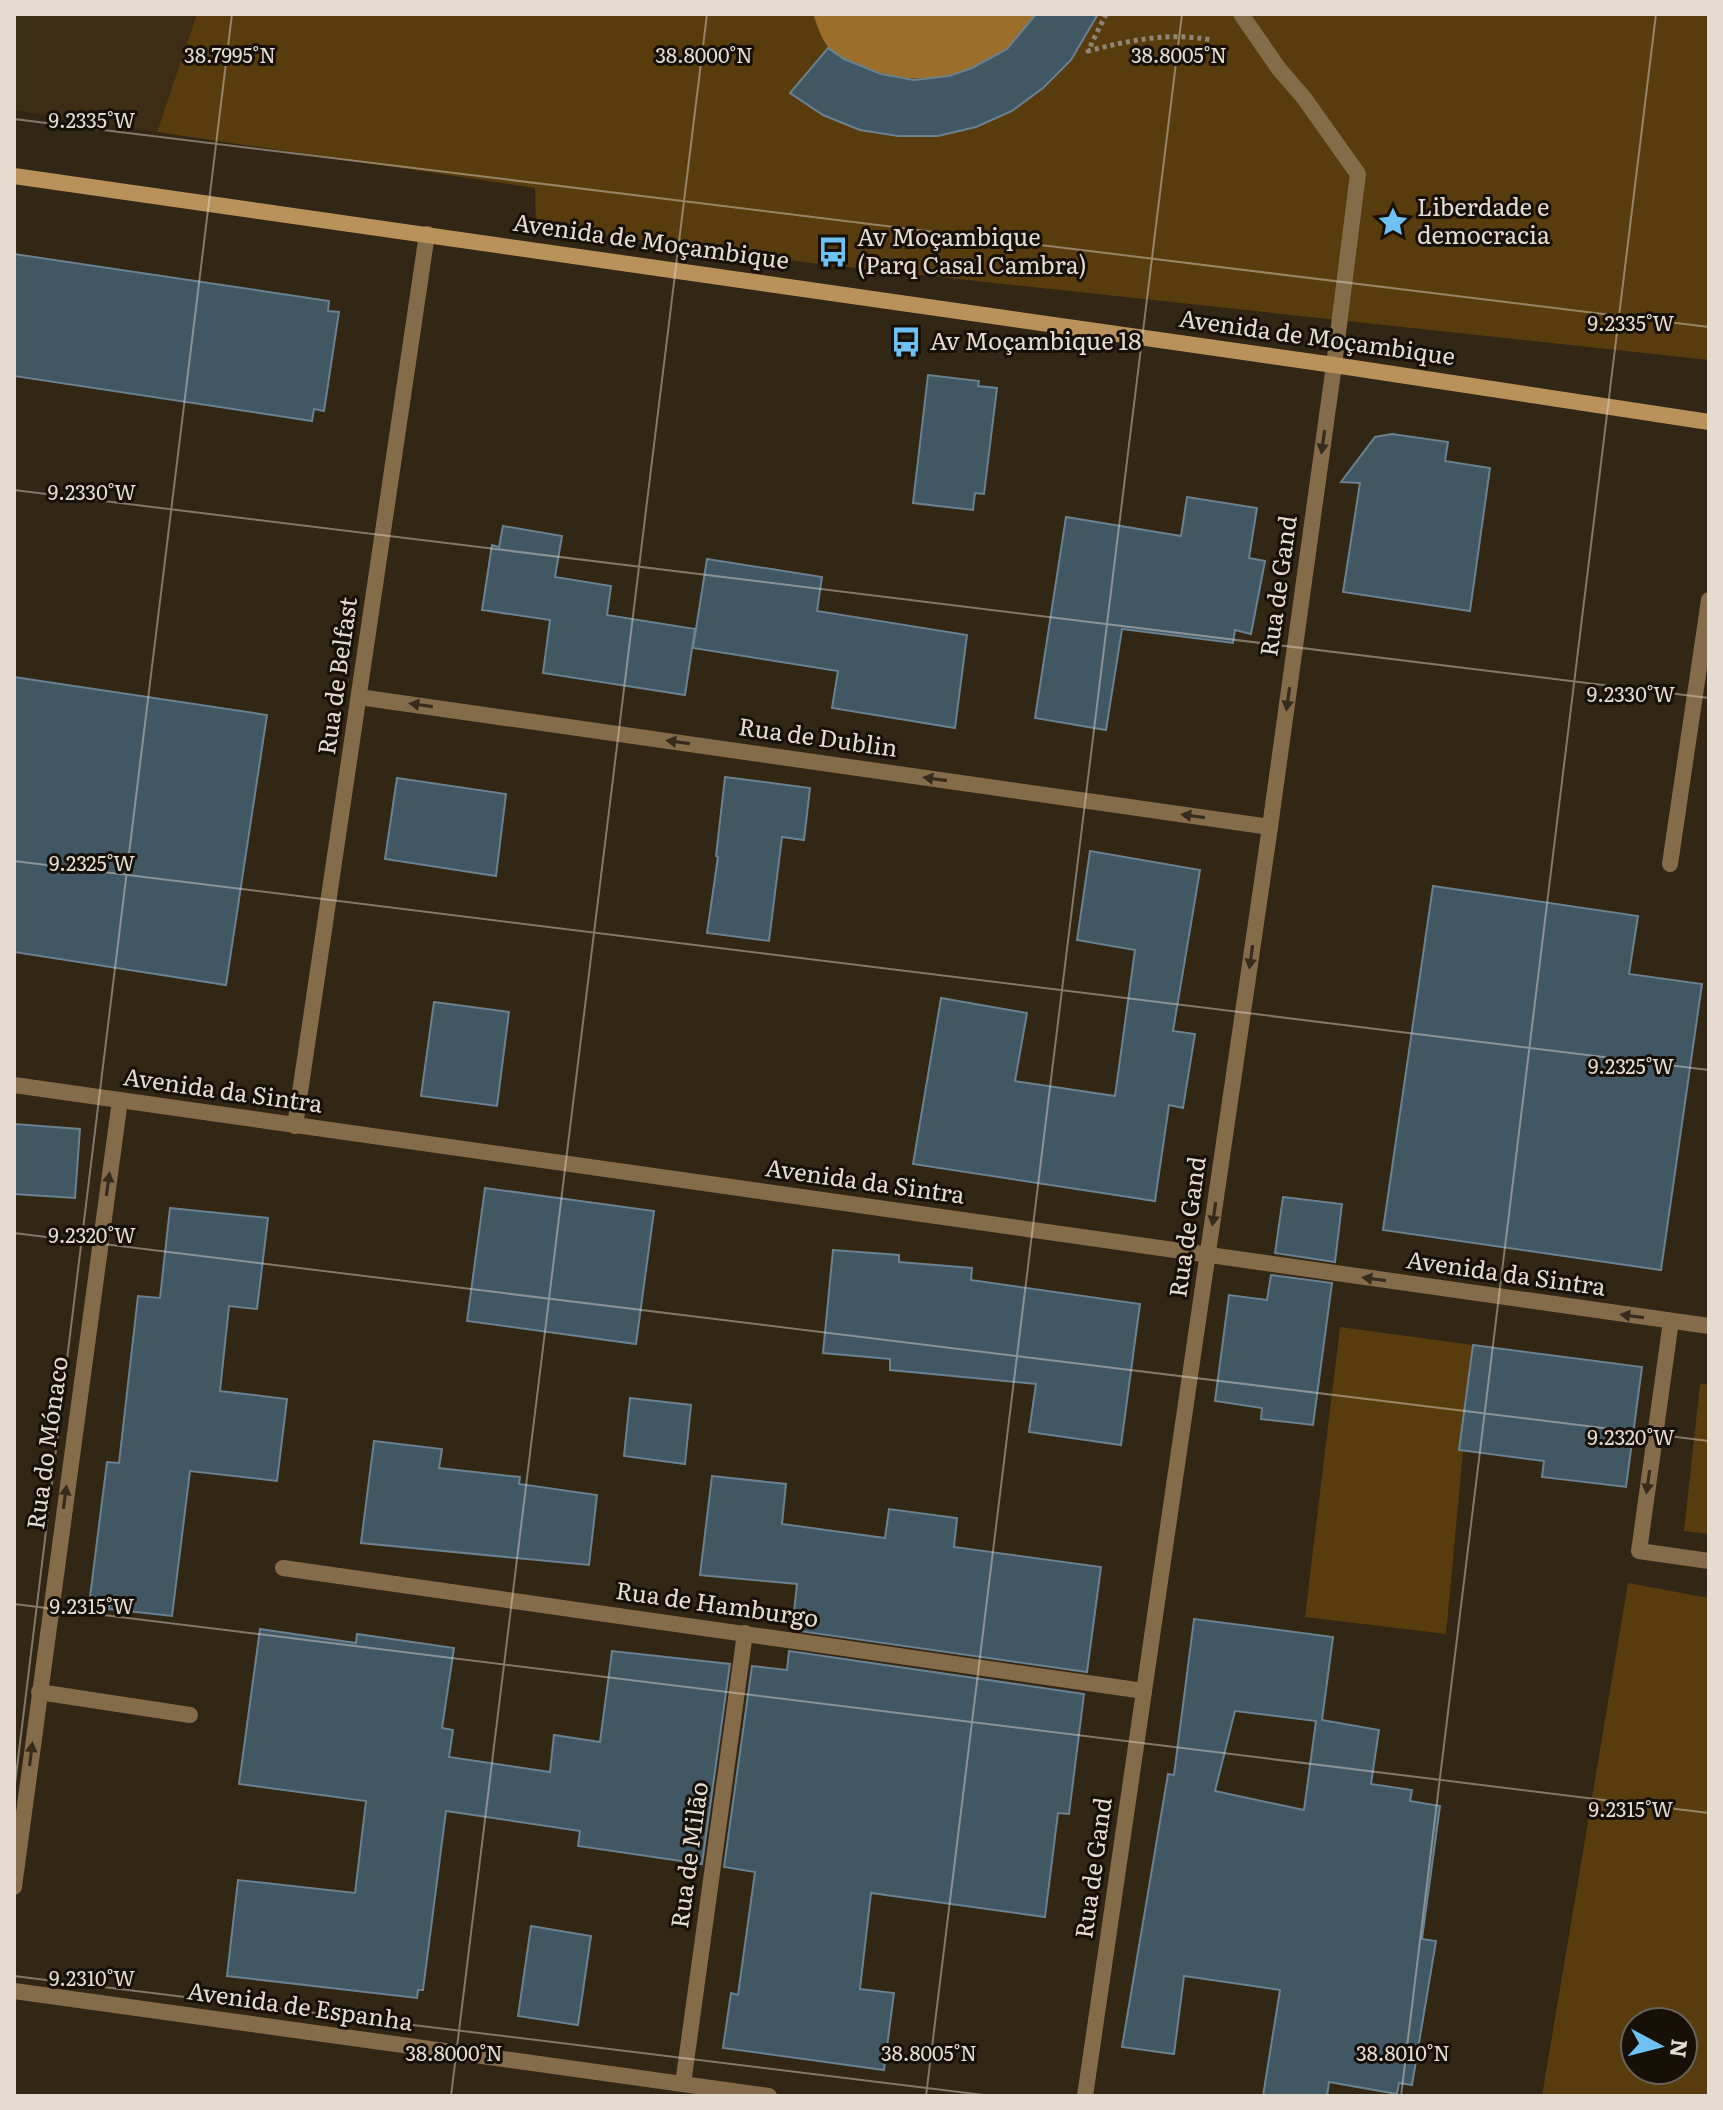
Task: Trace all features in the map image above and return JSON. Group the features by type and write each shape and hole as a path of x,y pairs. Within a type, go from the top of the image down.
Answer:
{"street":[{"name":"Rua de Gand","path":"1085,2096 1270,827 1358,174 1241,14"},
{"name":"Avenida de Moçambique","path":"14,176 1334,365 1709,422"},
{"name":"Rua de Belfast","path":"295,1126 427,234"},
{"path":"1670,864 1709,600"},
{"name":"Rua de Dublin","path":"359,697 1270,827"},
{"name":"Avenida da Sintra","path":"14,1085 1709,1326"},
{"name":"Rua do Mónaco","path":"14,1887 120,1100"},
{"path":"1671,1321 1639,1551 1709,1561"},
{"name":"Rua de Hamburgo","path":"283,1568 1144,1691"},
{"name":"Rua de Milão","path":"683,2084 745,1633"},
{"path":"39,1692 190,1715"},
{"name":"Avenida de Espanha","path":"14,1991 651,2088 683,2084 769,2096"}],"path":[{"path":"1106,14 1088,51 1133,39 1160,36 1187,35 1244,47 1257,39"}],"shaded area":[{"path":"14,14 197,14 157,132 14,110"},
{"path":"197,14 1709,14 1709,360 819,264 536,226 535,188 157,132"},
{"path":"813,14 1036,14 1016,41 993,59 959,73 921,78 884,74 842,58 826,44"},
{"path":"1340,1327 1473,1345 1446,1634 1305,1617"},
{"path":"1700,1384 1709,1384 1709,1534 1684,1531"},
{"path":"1628,1583 1709,1598 1709,2096 1542,2096"}],"building":[{"path":"1036,14 1098,14 1071,60 1043,88 1012,111 976,127 938,136 898,136 860,130 823,115 790,93 828,48 844,59 881,74 914,80 949,76 972,68 1007,49"},
{"path":"14,254 329,301 328,311 339,312 324,411 314,409 312,421 14,376"},
{"path":"928,375 979,381 978,386 997,388 984,494 975,493 973,510 913,503"},
{"path":"1392,434 1448,442 1445,461 1490,468 1470,611 1343,592 1360,483 1341,482 1375,437"},
{"path":"1187,497 1257,508 1249,558 1265,561 1251,634 1235,630 1233,643 1122,629 1106,730 1035,718 1066,517 1181,536"},
{"path":"503,526 562,536 555,577 611,586 607,615 695,629 685,695 543,673 550,620 482,610 492,545 499,547"},
{"path":"707,559 822,577 817,611 967,635 955,728 832,708 838,671 693,648"},
{"path":"14,677 267,715 226,985 14,952"},
{"path":"725,777 810,788 804,840 782,837 769,941 707,933"},
{"path":"397,778 506,794 496,876 385,859"},
{"path":"1090,851 1200,870 1173,1031 1195,1034 1183,1108 1169,1105 1155,1201 913,1164 941,998 1027,1013 1015,1081 1115,1096 1135,950 1077,940"},
{"path":"1433,886 1638,916 1629,974 1702,984 1661,1270 1383,1230"},
{"path":"434,1002 509,1012 497,1106 421,1096"},
{"path":"14,1124 80,1129 75,1198 14,1194"},
{"path":"485,1188 654,1211 636,1344 467,1321"},
{"path":"1283,1197 1342,1204 1335,1262 1275,1253"},
{"path":"170,1208 268,1218 257,1309 229,1306 220,1391 287,1399 277,1481 190,1471 172,1616 109,1609 110,1599 90,1597 107,1462 119,1463 138,1296 160,1298"},
{"path":"833,1250 899,1255 899,1262 972,1268 971,1280 1140,1304 1121,1445 1029,1432 1036,1384 890,1370 890,1359 823,1353"},
{"path":"1271,1275 1332,1283 1313,1425 1261,1419 1262,1408 1215,1401 1229,1295 1267,1300"},
{"path":"1473,1345 1642,1367 1626,1487 1542,1477 1544,1461 1459,1450"},
{"path":"630,1398 691,1405 685,1464 624,1456"},
{"path":"374,1441 442,1449 439,1468 520,1477 519,1484 597,1495 589,1565 361,1543"},
{"path":"712,1476 786,1484 782,1524 885,1538 889,1509 957,1518 954,1547 1101,1567 1087,1672 792,1630 797,1584 700,1575"},
{"path":"1194,1619 1333,1637 1322,1720 1379,1730 1371,1784 1412,1790 1410,1801 1440,1806 1422,1939 1436,1941 1412,2085 1399,2083 1397,2094 1329,2082 1327,2096 1263,2096 1280,1990 1184,1976 1174,2054 1122,2047 1168,1774 1174,1775","holes":["1235,1711 1316,1721 1304,1810 1215,1791"]},
{"path":"260,1629 356,1643 357,1634 454,1648 442,1728 453,1730 449,1757 550,1772 554,1735 600,1742 612,1651 730,1664 702,1864 578,1846 580,1831 446,1811 423,1990 418,1990 417,1998 227,1976 238,1880 355,1893 366,1801 239,1784"},
{"path":"789,1651 1084,1694 1069,1814 1058,1813 1045,1917 871,1893 860,1989 894,1993 884,2070 723,2048 731,1993 738,1995 755,1872 724,1867 752,1666 787,1670"},
{"path":"531,1926 591,1936 578,2025 518,2016"}],"place":[{"name":"Liberdade e democracia","path":"1393,222"},
{"name":"Av Moçambique (Parq Casal Cambra)","path":"833,252"},
{"name":"Av Moçambique 18","path":"906,342"}]}
